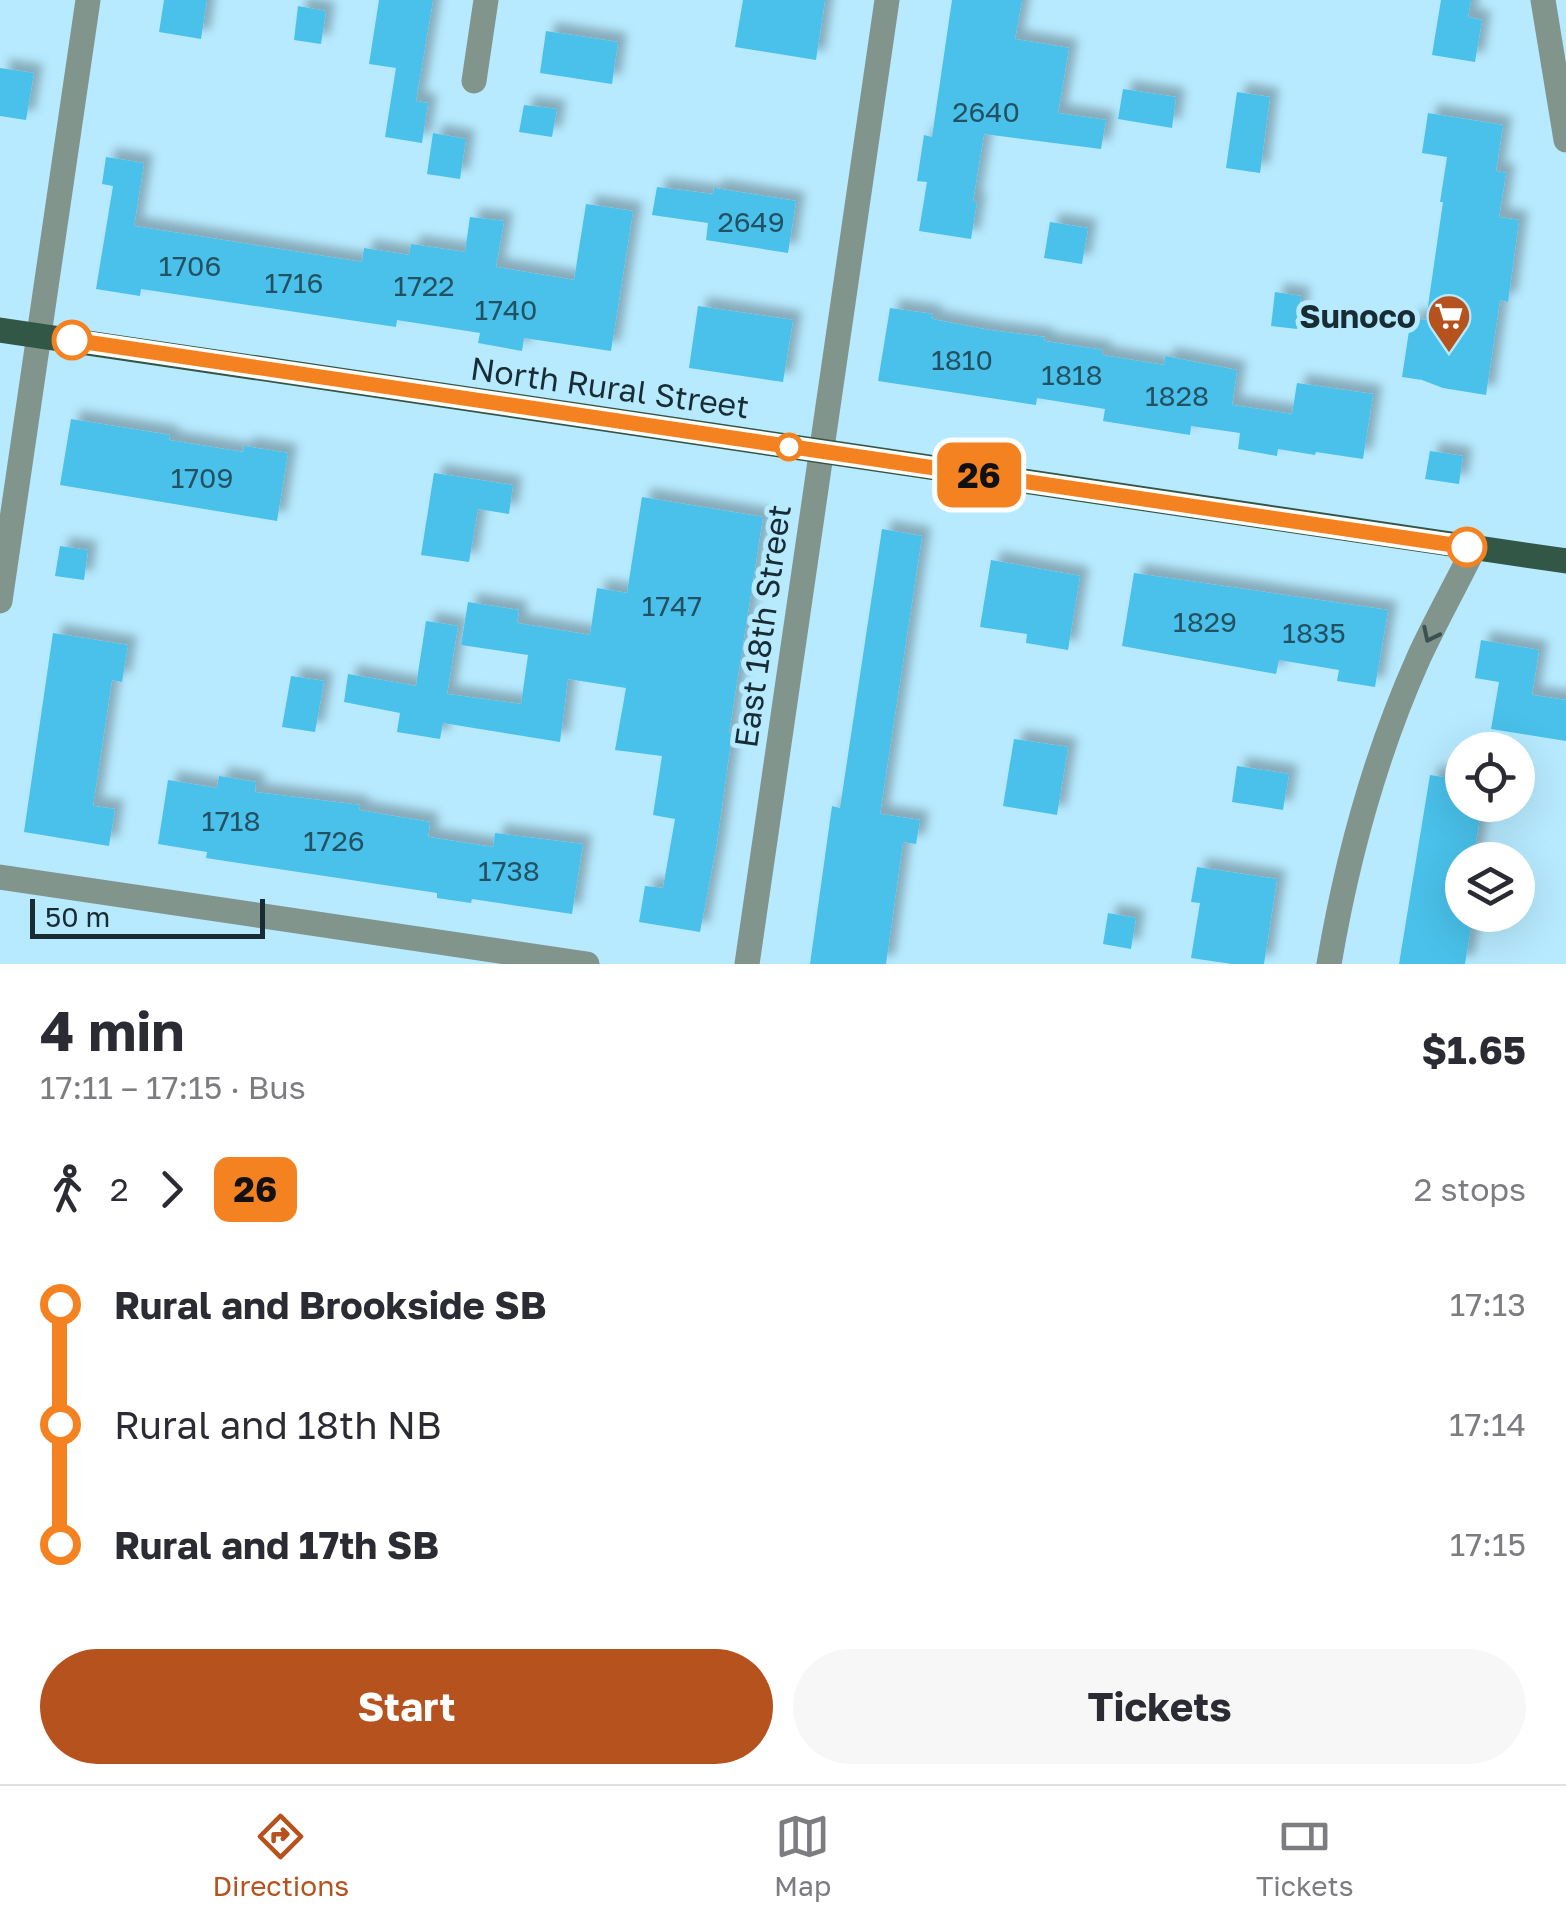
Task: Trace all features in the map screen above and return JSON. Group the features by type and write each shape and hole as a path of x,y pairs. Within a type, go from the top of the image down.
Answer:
{"main road":[{"name":"North Rural Street","path":"0,330 1566,561"}],"street":[{"path":"0,601 88,0"},
{"path":"474,81 486,0"},
{"name":"East 18th Street","path":"746,964 886,0"},
{"path":"1544,0 1566,140"},
{"path":"1329,964 1341,893 1378,760 1419,656 1474,548"},
{"path":"0,878 587,964"}],"building":[{"path":"164,0 207,0 201,39 159,32"},
{"path":"379,0 433,0 416,101 428,103 422,143 385,137 396,68 369,64"},
{"path":"743,0 825,0 816,60 735,47"},
{"path":"952,0 1022,0 1015,39 1069,48 1058,113 1106,120 1101,149 984,134 971,239 919,231 927,182 917,181 924,135 932,137"},
{"path":"1441,0 1471,0 1468,17 1482,20 1475,62 1432,55"},
{"path":"298,6 326,11 321,44 294,40"},
{"path":"546,31 618,42 612,84 540,73"},
{"path":"0,68 34,73 26,120 0,116"},
{"path":"1123,89 1176,97 1172,128 1118,119"},
{"path":"1237,92 1270,97 1260,173 1226,168"},
{"path":"524,105 557,109 552,137 519,132"},
{"path":"1428,113 1503,125 1496,171 1506,173 1499,217 1519,220 1508,302 1500,300 1486,395 1402,377 1411,318 1426,320 1443,202 1447,157 1422,153"},
{"path":"433,133 466,139 460,179 427,174"},
{"path":"106,157 144,163 134,226 362,262 364,248 409,255 411,244 465,252 470,217 504,221 496,267 574,280 586,204 633,211 611,351 524,338 522,351 478,343 480,333 397,320 396,327 141,289 140,296 96,289 113,186 102,184"},
{"path":"657,187 713,194 714,188 796,201 788,253 706,240 708,223 652,215"},
{"path":"1050,222 1088,228 1082,264 1044,258"},
{"path":"1275,292 1301,296 1297,329 1271,326"},
{"path":"698,306 793,320 783,382 689,368"},
{"path":"890,308 933,314 932,319 989,330 1045,337 1044,341 1103,350 1102,355 1164,365 1165,356 1237,370 1232,405 1292,414 1297,383 1373,394 1363,459 1278,449 1277,456 1238,449 1240,433 1191,426 1190,435 1103,421 1105,409 1037,398 1036,405 878,381"},
{"path":"71,419 243,452 244,446 288,453 277,521 60,485"},
{"path":"1430,451 1463,456 1459,484 1425,479"},
{"path":"434,473 513,485 509,514 478,509 469,562 421,555"},
{"path":"642,497 763,517 729,733 732,734 717,842 700,932 639,922 645,886 663,888 675,819 653,815 662,756 615,750 626,688 568,679 560,742 443,723 440,739 397,732 400,713 344,702 348,674 416,686 426,621 458,626 447,694 521,704 528,655 461,645 468,602 519,610 517,623 590,635 597,588 627,593"},
{"path":"882,529 922,536 880,814 920,820 916,844 903,842 886,964 810,964 832,806 840,808"},
{"path":"60,546 88,550 84,580 55,576"},
{"path":"991,560 1080,576 1068,650 1026,643 1027,634 980,627"},
{"path":"1134,573 1388,610 1375,687 1337,681 1339,670 1279,660 1276,674 1122,646"},
{"path":"53,633 128,645 122,682 112,680 93,806 115,809 109,846 24,832"},
{"path":"1481,640 1539,650 1532,695 1566,700 1566,741 1535,736 1535,732 1491,729 1499,682 1475,678"},
{"path":"291,676 324,681 315,732 282,727"},
{"path":"1014,739 1068,747 1057,815 1003,806"},
{"path":"1237,766 1289,774 1283,810 1232,802"},
{"path":"1430,775 1445,777 1445,822 1479,822 1476,842 1445,842 1445,932 1470,932 1465,964 1399,964"},
{"path":"219,776 256,782 255,792 360,805 359,810 430,822 428,837 493,847 495,833 583,844 572,914 472,899 471,903 437,898 437,893 206,858 207,852 158,844 168,780 217,788"},
{"path":"1197,867 1277,879 1264,964 1191,958 1200,903 1191,902"},
{"path":"1108,913 1136,918 1131,949 1103,944"}],"bus line":[{"name":"26","path":"72,340 1467,547"}],"place":[{"name":"Sunoco","path":"1449,354"}]}
